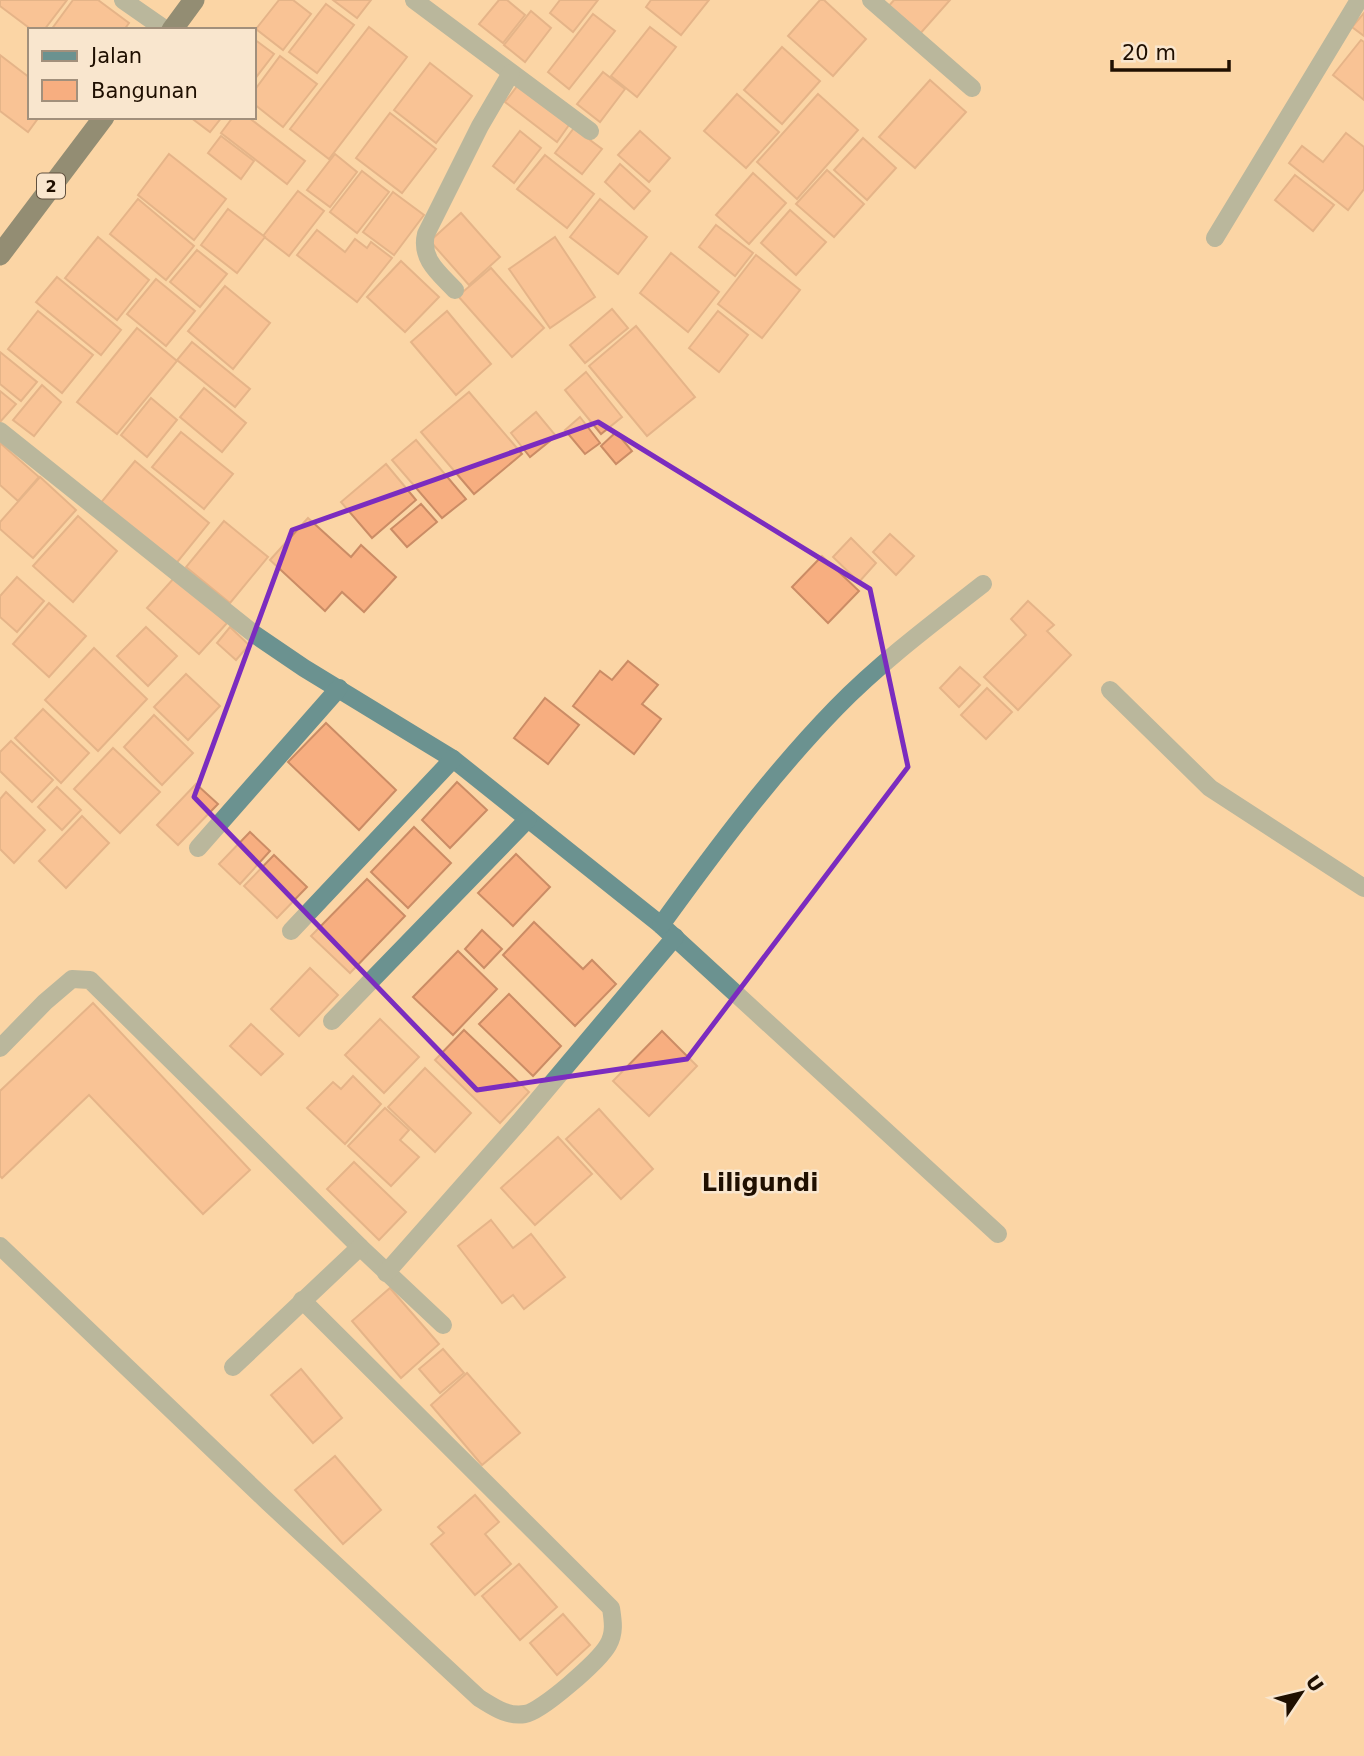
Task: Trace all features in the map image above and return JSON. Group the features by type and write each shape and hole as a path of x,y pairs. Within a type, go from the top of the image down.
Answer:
{"highway":[{"path":"173,28 194,0"},
{"name":"2","path":"0,256 103,119"}],"street":[{"path":"123,0 163,28"},
{"path":"414,0 590,131"},
{"path":"870,0 972,88"},
{"path":"1215,238 1359,0"},
{"path":"455,290 427,259 424,243 426,234 480,126 511,73"},
{"path":"0,431 254,634 304,668 453,759 668,931 998,1234"},
{"path":"386,1273 520,1121 668,931 770,781 838,707 889,659 983,584"},
{"path":"198,848 339,688"},
{"path":"1110,690 1210,788 1364,888"},
{"path":"291,931 453,759"},
{"path":"332,1021 528,819"},
{"path":"0,1048 72,979 90,980 386,1273 443,1325"},
{"path":"0,1246 334,1565 479,1698 505,1713 526,1714 546,1703 571,1684 608,1645 614,1627 611,1608 302,1300"},
{"path":"233,1367 360,1247"}],"highlighted area":[{"path":"598,422 870,589 908,767 687,1059 477,1090 194,797 292,530"}],"building":[{"path":"0,0 67,0 46,28 29,28 0,6"},
{"path":"73,0 98,0 129,23 125,28 52,28"},
{"path":"279,0 293,0 311,14 283,50 256,29"},
{"path":"333,0 371,0 357,18"},
{"path":"499,0 507,0 525,15 503,43 479,24"},
{"path":"560,0 598,0 573,32 550,13"},
{"path":"651,0 709,0 681,35 646,7"},
{"path":"820,0 824,0 866,39 833,76 788,36"},
{"path":"894,0 950,0 918,36 887,8"},
{"path":"326,4 354,25 317,73 289,52"},
{"path":"531,11 551,28 525,62 504,45"},
{"path":"1364,13 1364,36 1352,27"},
{"path":"593,14 615,31 569,89 548,72"},
{"path":"369,27 407,57 329,159 290,129"},
{"path":"650,27 676,47 637,97 611,76"},
{"path":"256,40 274,54 256,77"},
{"path":"1361,40 1364,42 1364,100 1333,75"},
{"path":"782,47 820,81 782,124 744,90"},
{"path":"0,55 28,76 28,119 38,119 28,132 0,111"},
{"path":"280,56 317,84 283,127 256,106 256,88"},
{"path":"430,63 472,96 436,143 394,110"},
{"path":"603,72 625,89 600,122 577,104"},
{"path":"930,80 966,112 915,168 879,137"},
{"path":"518,85 569,125 557,142 505,102"},
{"path":"737,94 779,132 746,168 704,131"},
{"path":"818,94 858,130 797,199 757,162"},
{"path":"390,113 436,149 402,193 356,158"},
{"path":"193,119 220,119 210,132"},
{"path":"232,119 251,119 305,161 287,184 221,133"},
{"path":"574,128 602,149 582,174 555,153"},
{"path":"520,131 541,148 514,183 493,166"},
{"path":"640,131 670,158 649,182 618,155"},
{"path":"1346,133 1364,147 1364,189 1348,210 1289,163 1302,146 1323,162"},
{"path":"221,136 254,161 241,179 208,153"},
{"path":"863,138 896,168 867,200 834,170"},
{"path":"169,154 226,199 194,240 138,195"},
{"path":"335,154 357,172 330,207 307,190"},
{"path":"545,155 594,194 567,228 517,189"},
{"path":"620,164 650,191 634,209 605,182"},
{"path":"827,170 864,204 834,237 796,204"},
{"path":"362,171 389,192 357,233 330,212"},
{"path":"753,173 786,203 749,244 716,215"},
{"path":"1295,175 1334,205 1313,231 1275,200"},
{"path":"298,191 324,211 289,256 263,236"},
{"path":"393,192 424,215 394,255 363,232"},
{"path":"138,199 194,246 166,280 110,234"},
{"path":"600,199 647,237 618,274 570,237"},
{"path":"228,209 265,237 237,273 201,245"},
{"path":"790,210 826,242 796,275 761,243"},
{"path":"461,213 500,257 469,285 430,241"},
{"path":"716,225 753,253 735,276 699,247"},
{"path":"317,230 345,252 355,239 367,248 371,242 392,258 357,302 297,255"},
{"path":"98,237 149,280 117,320 65,278"},
{"path":"555,237 595,297 550,328 509,269"},
{"path":"197,250 227,274 200,307 170,282"},
{"path":"671,253 719,292 688,332 640,293"},
{"path":"756,255 800,290 762,338 718,304"},
{"path":"401,261 439,297 405,332 367,297"},
{"path":"491,268 544,328 512,357 458,296"},
{"path":"57,277 121,330 101,355 36,302"},
{"path":"156,279 195,311 166,346 127,314"},
{"path":"225,286 270,323 233,369 188,331"},
{"path":"612,309 628,328 585,363 570,345"},
{"path":"38,311 93,355 62,393 8,349"},
{"path":"447,311 491,364 456,395 411,342"},
{"path":"718,311 748,335 719,372 689,348"},
{"path":"636,326 695,397 647,436 589,366"},
{"path":"137,328 177,361 117,434 77,402"},
{"path":"192,342 250,389 235,407 177,360"},
{"path":"0,352 37,382 21,401 0,384"},
{"path":"586,372 622,417 601,434 565,390"},
{"path":"42,385 61,402 34,436 13,420"},
{"path":"204,388 246,423 222,452 180,417"},
{"path":"0,391 16,404 0,422"},
{"path":"469,392 522,454 474,494 421,432"},
{"path":"151,398 177,420 147,457 121,435"},
{"path":"536,412 556,436 530,457 511,433"},
{"path":"580,417 600,443 585,454 565,430"},
{"path":"181,432 233,474 204,509 152,467"},
{"path":"616,432 632,451 616,464 601,446"},
{"path":"416,440 466,499 442,518 392,460"},
{"path":"0,443 39,477 18,501 0,485"},
{"path":"135,461 209,523 174,566 99,505"},
{"path":"386,464 416,500 372,538 341,502"},
{"path":"40,477 76,510 33,558 0,529 0,522"},
{"path":"421,504 437,522 407,547 391,529"},
{"path":"78,516 117,551 73,602 33,566"},
{"path":"308,518 351,557 361,545 396,577 364,612 342,592 325,611 270,560"},
{"path":"224,521 268,557 230,603 186,567"},
{"path":"890,534 914,556 896,575 873,552"},
{"path":"851,538 876,563 859,582 833,557"},
{"path":"822,556 859,591 828,623 792,587"},
{"path":"17,577 44,601 17,632 0,617 0,596"},
{"path":"175,577 227,623 199,654 147,608"},
{"path":"1028,601 1054,625 1047,631 1071,655 1018,710 984,677 1026,635 1011,619"},
{"path":"49,603 86,636 49,677 13,644"},
{"path":"146,627 177,656 148,686 117,656"},
{"path":"230,627 249,645 236,660 217,643"},
{"path":"94,648 147,699 98,751 45,700"},
{"path":"628,661 658,685 642,704 661,719 634,754 573,706 600,671 612,680"},
{"path":"960,667 980,685 959,707 940,688"},
{"path":"186,674 220,706 188,740 154,707"},
{"path":"987,688 1012,712 986,739 961,715"},
{"path":"545,698 579,725 548,764 514,738"},
{"path":"43,709 89,753 61,783 15,738"},
{"path":"154,715 193,753 162,785 124,747"},
{"path":"326,723 396,790 359,830 288,762"},
{"path":"11,741 53,780 32,802 0,771 0,752"},
{"path":"113,748 160,792 120,833 74,789"},
{"path":"457,782 487,810 450,848 422,820"},
{"path":"196,784 218,804 178,845 157,825"},
{"path":"57,787 81,810 62,830 38,807"},
{"path":"6,792 45,830 14,863 0,849 0,799"},
{"path":"82,816 109,843 66,888 39,861"},
{"path":"414,827 451,863 408,908 371,872"},
{"path":"250,832 270,851 240,884 219,864"},
{"path":"516,854 550,887 513,926 478,893"},
{"path":"274,855 307,887 277,918 244,886"},
{"path":"367,879 405,916 350,973 311,936"},
{"path":"534,922 583,969 592,960 616,984 575,1026 503,955"},
{"path":"482,930 502,949 484,968 465,949"},
{"path":"458,951 497,989 453,1035 413,997"},
{"path":"310,968 338,995 299,1036 271,1009"},
{"path":"509,994 561,1046 533,1076 479,1024"},
{"path":"93,1003 250,1170 203,1214 89,1095 2,1178 0,1176 0,1091"},
{"path":"380,1019 419,1057 384,1093 345,1055"},
{"path":"251,1024 283,1054 261,1075 230,1046"},
{"path":"464,1030 529,1092 500,1123 435,1060"},
{"path":"662,1031 697,1066 649,1116 613,1081"},
{"path":"425,1068 471,1113 435,1152 388,1107"},
{"path":"353,1076 381,1104 345,1144 307,1108 333,1082 341,1089"},
{"path":"385,1108 409,1130 400,1140 419,1157 391,1186 348,1146"},
{"path":"599,1109 653,1169 621,1199 566,1139"},
{"path":"558,1137 592,1174 535,1225 501,1188"},
{"path":"354,1162 406,1212 379,1240 327,1189"},
{"path":"491,1220 513,1248 531,1234 565,1277 524,1309 513,1295 502,1303 458,1246"},
{"path":"390,1288 439,1344 401,1378 352,1321"},
{"path":"443,1349 464,1373 440,1393 419,1369"},
{"path":"301,1369 342,1418 313,1443 271,1395"},
{"path":"467,1373 520,1433 482,1465 431,1405"},
{"path":"335,1456 381,1510 343,1544 295,1490"},
{"path":"475,1495 499,1522 485,1534 511,1564 475,1595 431,1544 444,1533 438,1527"},
{"path":"519,1564 557,1607 520,1640 482,1596"},
{"path":"563,1614 590,1645 557,1675 530,1643"}],"district":[{"name":"Liligundi","path":"760,1183"}]}
